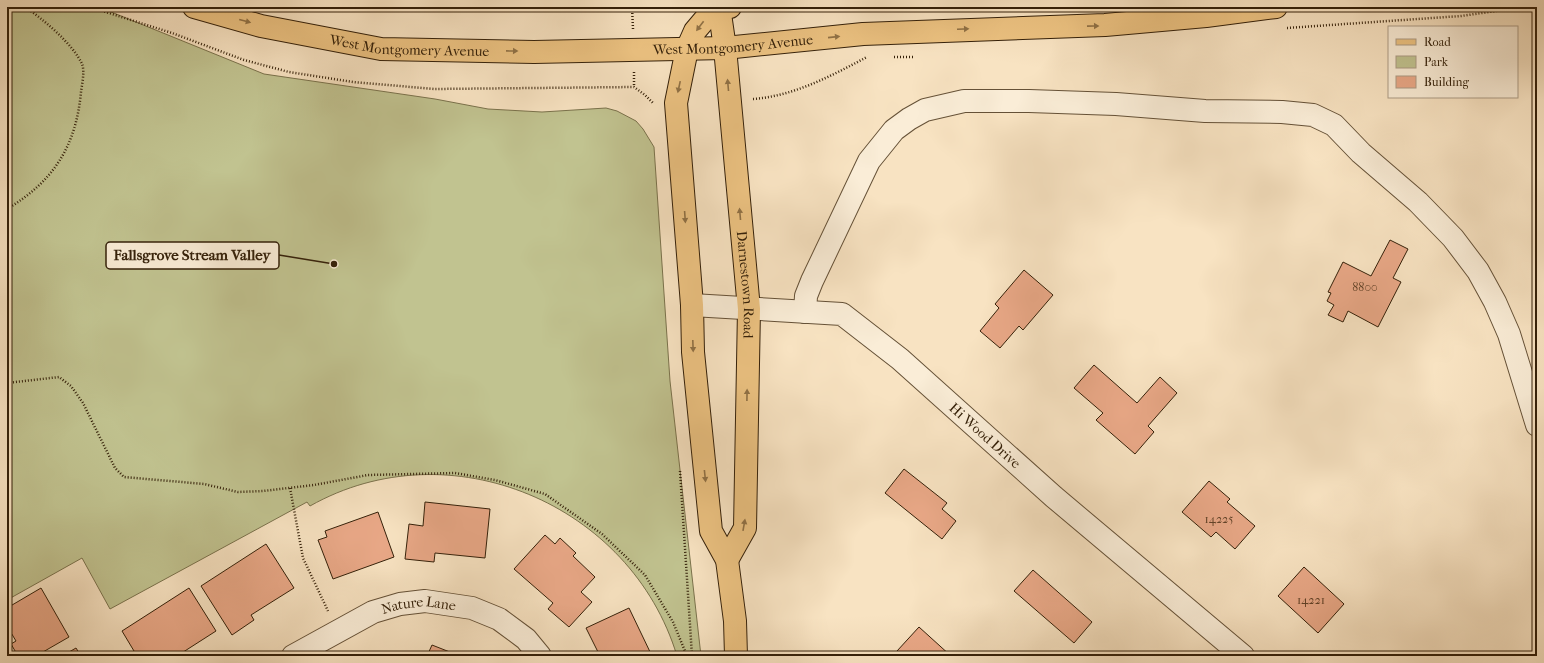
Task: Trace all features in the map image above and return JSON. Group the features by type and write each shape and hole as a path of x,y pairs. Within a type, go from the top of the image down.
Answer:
{"main road":[{"name":"West Montgomery Avenue","path":"194,7 261,26 382,49 534,52 725,48 863,34 1105,25 1206,16 1276,7"},
{"path":"723,8 706,18 696,32 687,49 676,103 692,306 693,352 711,531 727,560 735,621 736,656"},
{"name":"Darnestown Road","path":"723,8 725,48 749,309 744,528 727,560"}],"street":[{"path":"804,312 806,296 812,281 870,161 894,130 909,118 925,110 964,101 1030,101 1116,104 1205,111 1282,112 1313,115 1334,125 1361,153 1418,202 1453,238 1478,271 1495,302 1509,334 1537,425"},
{"name":"Hi Wood Drive","path":"692,306 842,314 900,359 1054,497 1243,656"},
{"name":"Nature Lane","path":"293,656 372,612 400,604 425,601 472,608 499,619 526,639 540,656"}],"path":[{"path":"7,210 26,198 48,177 70,142 79,109 83,73 83,66 77,56 47,22 25,7"},
{"path":"632,7 633,26"},
{"path":"7,383 59,377 71,386 83,403 115,468 124,477 204,484 238,492 264,492 368,475 455,473 495,480 545,494 602,534 645,575 674,622 687,656"},
{"path":"290,488 303,558 322,601 339,630"}],"green space":[{"path":"7,7 99,7 264,74 435,99 488,109 542,112 606,108 617,111 636,121 643,129 654,147 670,381 701,656 677,656 654,603 620,557 578,521 529,494 476,479 420,475 364,484 310,506 307,502 110,609 82,558 7,600"}],"building":[{"path":"1390,240 1408,249 1393,278 1401,282 1378,327 1348,311 1343,322 1328,315 1334,305 1327,301 1331,293 1328,292 1343,262 1371,276"},
{"path":"1024,270 1053,295 1023,330 1019,326 1000,348 980,331 999,308 995,304"},
{"path":"1094,365 1137,403 1160,377 1177,393 1148,426 1154,432 1135,454 1096,420 1103,413 1074,388"},
{"path":"904,469 947,503 942,509 956,521 942,539 885,493"},
{"path":"1209,481 1230,499 1227,502 1255,526 1235,549 1216,532 1211,537 1182,512"},
{"path":"425,502 490,509 485,558 435,553 434,562 405,559 409,524 423,526"},
{"path":"378,512 394,557 333,579 318,540 327,537 325,531"},
{"path":"545,535 555,544 560,538 576,553 573,556 595,577 581,592 592,602 569,627 548,609 553,603 514,569"},
{"path":"266,544 294,588 251,615 254,620 232,635 201,586"},
{"path":"1304,567 1344,604 1318,633 1278,596"},
{"path":"1033,570 1092,622 1074,643 1014,591"},
{"path":"41,588 69,637 36,656 18,656 11,644 16,641 7,626 7,608"},
{"path":"189,588 216,631 177,656 137,656 122,631"},
{"path":"629,608 652,656 600,656 586,628"},
{"path":"919,627 951,656 902,656 897,651"},
{"path":"432,645 460,656 427,656"},
{"path":"76,648 81,656 62,656"}],"place":[{"name":"Fallsgrove Stream Valley","path":"334,264"}]}
